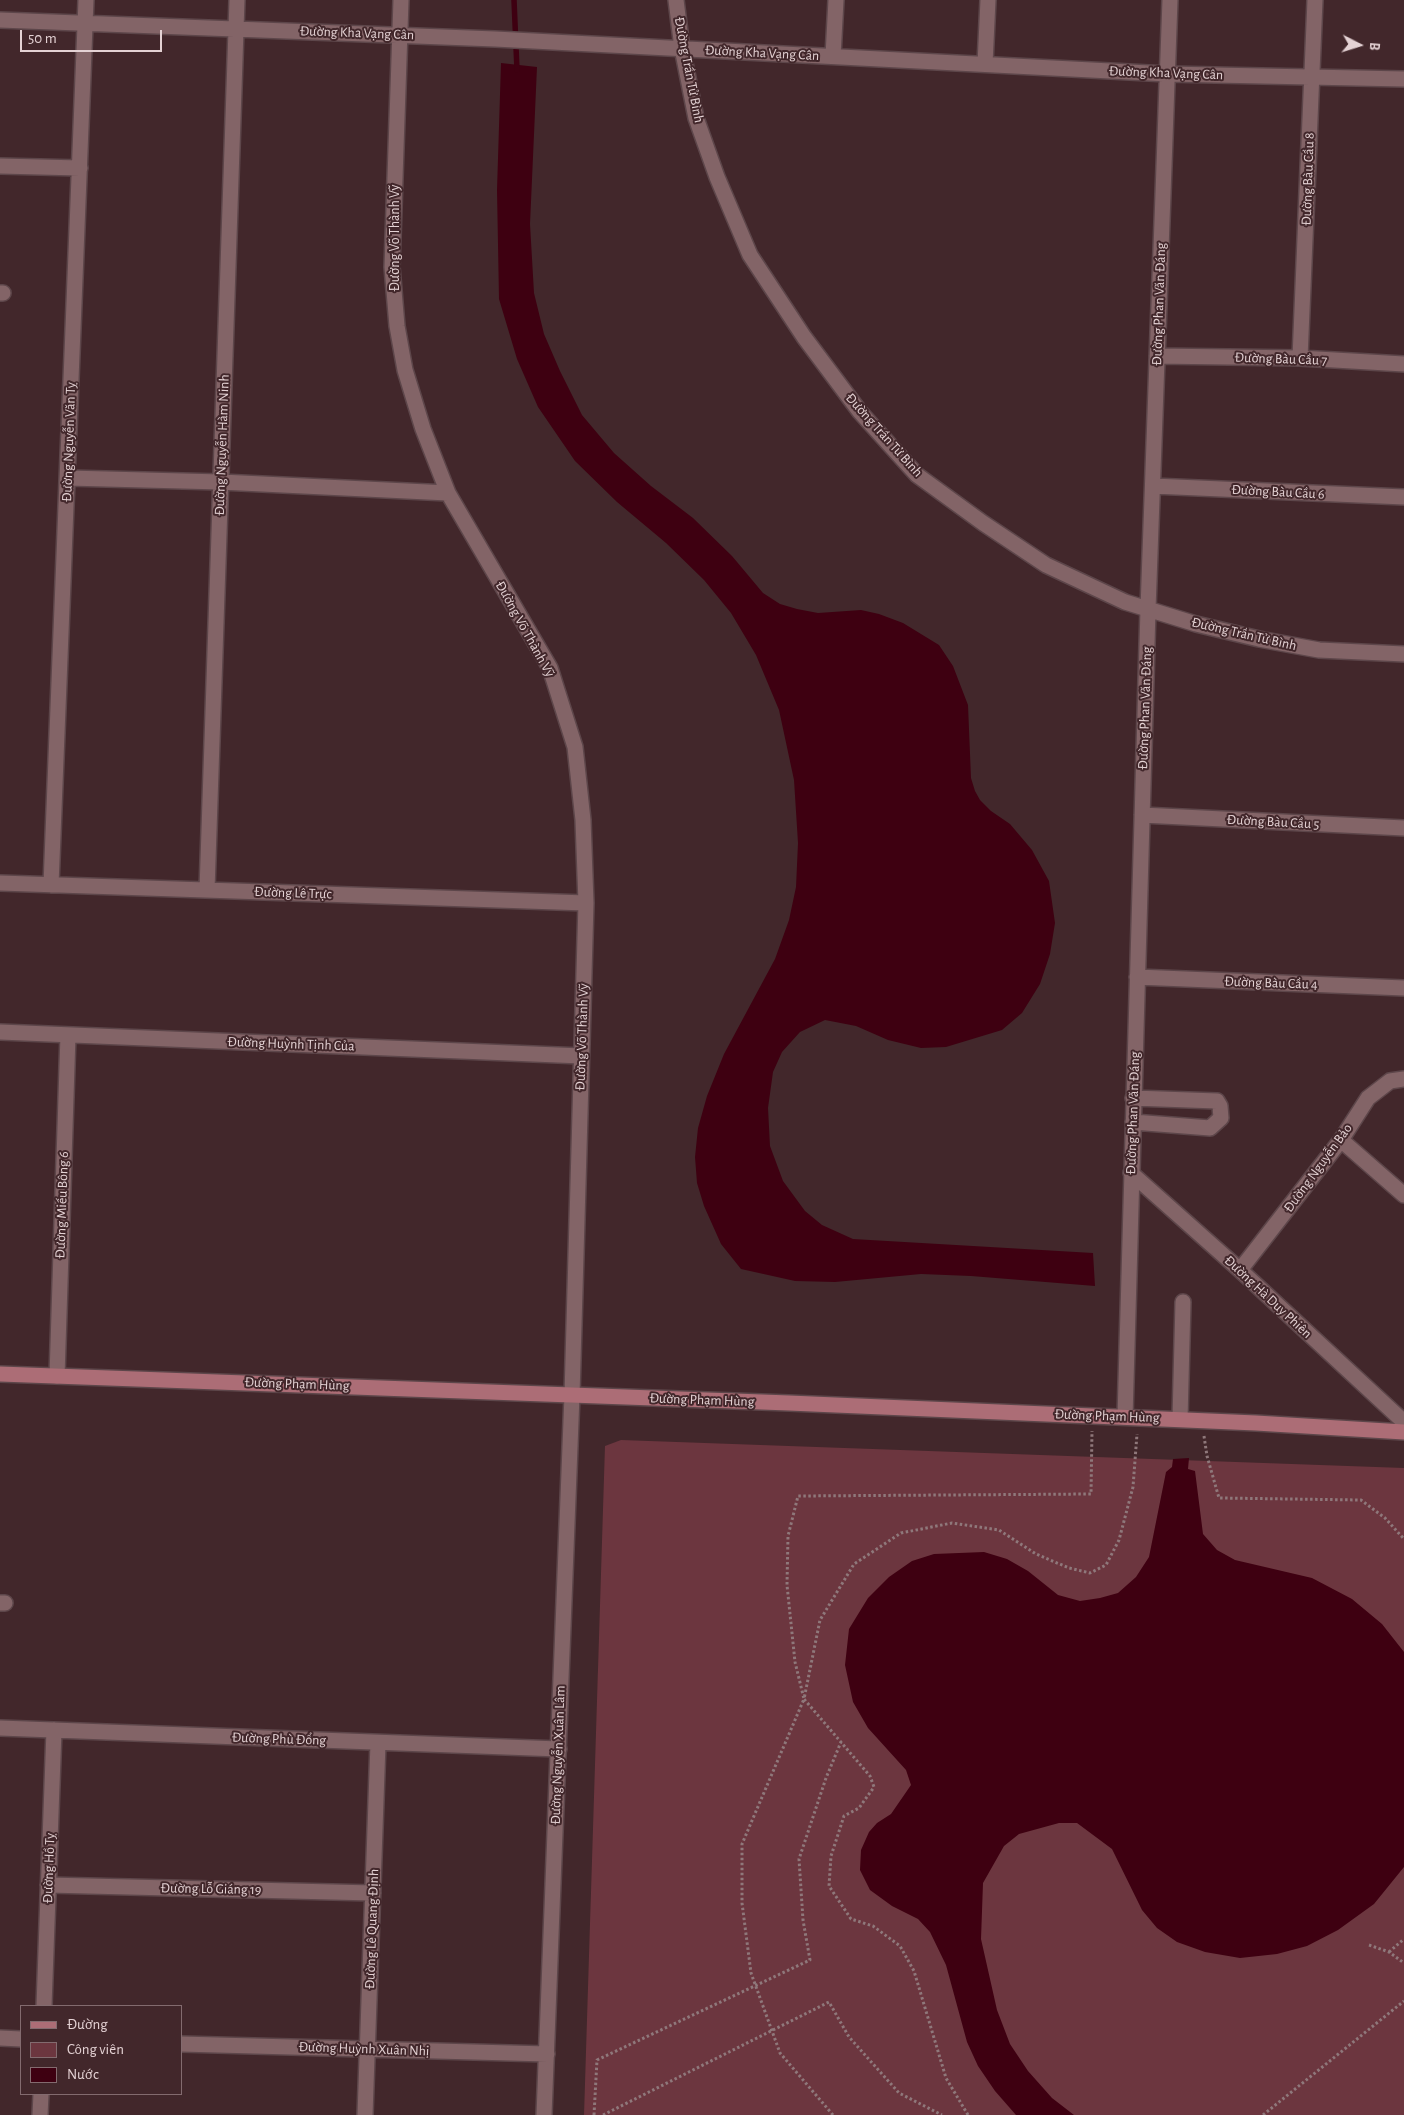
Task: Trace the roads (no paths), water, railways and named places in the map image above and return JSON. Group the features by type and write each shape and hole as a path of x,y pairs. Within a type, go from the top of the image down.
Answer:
{"main road":[{"name":"Đường Phạm Hùng","path":"0,1374 1180,1419 1404,1432"}],"street":[{"name":"Đường Nguyễn Văn Tỵ","path":"51,885 86,0"},
{"name":"Đường Nguyễn Hàm Ninh","path":"207,890 237,0"},
{"name":"Đường Võ Thành Vỹ","path":"401,0 392,267 397,326 405,370 423,429 448,493 550,668 575,747 583,820 586,903 572,1395"},
{"name":"Đường Trần Tử Bình","path":"676,0 682,48 696,118 717,177 750,255 804,337 860,412 917,475 983,523 1046,565 1125,602 1196,624 1276,642 1319,650 1404,654"},
{"path":"833,56 836,0"},
{"path":"985,64 988,0"},
{"name":"Đường Phan Văn Đáng","path":"1124,1417 1148,609 1170,0"},
{"name":"Đường Bàu Cầu 8","path":"1300,358 1316,0"},
{"name":"Đường Kha Vạng Cân","path":"0,20 495,39 1168,74 1404,79"},
{"path":"0,166 80,168"},
{"name":"Đường Bàu Cầu 7","path":"1157,356 1300,358 1404,364"},
{"path":"68,478 221,482 448,493"},
{"name":"Đường Bàu Cầu 6","path":"1153,486 1404,497"},
{"name":"Đường Bàu Cầu 5","path":"1142,815 1404,828"},
{"name":"Đường Lê Trực","path":"0,883 586,903"},
{"name":"Đường Bàu Cầu 4","path":"1137,977 1404,988"},
{"name":"Đường Huỳnh Tịnh Của","path":"0,1032 582,1056"},
{"name":"Đường Miếu Bông 6","path":"56,1376 68,1035"},
{"name":"Đường Nguyễn Bảo","path":"1240,1270 1341,1140 1368,1098 1390,1081 1404,1079"},
{"path":"1133,1098 1217,1102 1220,1106 1221,1118 1210,1128 1133,1122"},
{"path":"1341,1140 1404,1195"},
{"name":"Đường Hà Duy Phiên","path":"1131,1174 1240,1270 1404,1422"},
{"path":"1180,1419 1182,1302"},
{"name":"Đường Nguyễn Xuân Lâm","path":"544,2115 572,1395"},
{"name":"Đường Phù Đổng","path":"0,1728 559,1749"},
{"name":"Đường Hồ Tỵ","path":"44,2005 54,1730"},
{"name":"Đường Lê Quang Định","path":"365,2115 378,1743"},
{"name":"Đường Lỗ Giáng 19","path":"48,1885 373,1893"},
{"path":"0,2038 20,2039"},
{"name":"Đường Huỳnh Xuân Nhị","path":"182,2044 547,2054"},
{"path":"40,2115 41,2095"}],"water":[{"path":"501,63 537,67 530,224 534,293 544,334 582,415 614,453 651,486 693,518 732,556 763,593 780,604 818,613 861,610 879,614 903,623 939,645 953,666 968,705 971,778 975,791 980,800 991,811 1010,824 1032,850 1049,881 1055,923 1050,954 1040,984 1022,1013 1002,1030 946,1047 921,1048 888,1040 856,1026 825,1020 800,1032 782,1052 773,1072 768,1108 770,1146 783,1181 805,1211 822,1225 853,1239 1093,1253 1095,1286 921,1274 835,1282 795,1281 741,1269 721,1244 704,1206 697,1183 695,1157 698,1128 707,1096 724,1054 775,959 789,920 796,887 798,843 794,780 779,710 756,655 731,613 704,580 666,543 617,502 575,461 538,407 517,359 499,299 497,190"},
{"path":"1189,1458 1188,1469 1195,1471 1203,1534 1217,1550 1235,1560 1312,1578 1352,1599 1382,1624 1404,1652 1404,1867 1374,1904 1338,1930 1307,1946 1277,1954 1240,1958 1205,1952 1177,1942 1157,1928 1142,1910 1112,1849 1077,1823 1059,1823 1019,1834 1004,1846 983,1883 981,1939 997,2010 1010,2044 1028,2071 1052,2098 1074,2115 1016,2115 995,2091 978,2066 967,2042 946,1965 930,1932 918,1919 892,1906 870,1890 860,1870 861,1850 869,1832 877,1823 891,1814 911,1785 906,1770 868,1728 853,1702 845,1665 849,1629 868,1598 889,1577 912,1561 934,1554 984,1552 1007,1559 1028,1571 1058,1595 1080,1601 1118,1593 1136,1577 1149,1557 1166,1472 1172,1467 1173,1459"}],"waterway":[{"path":"514,0 517,70"}]}
